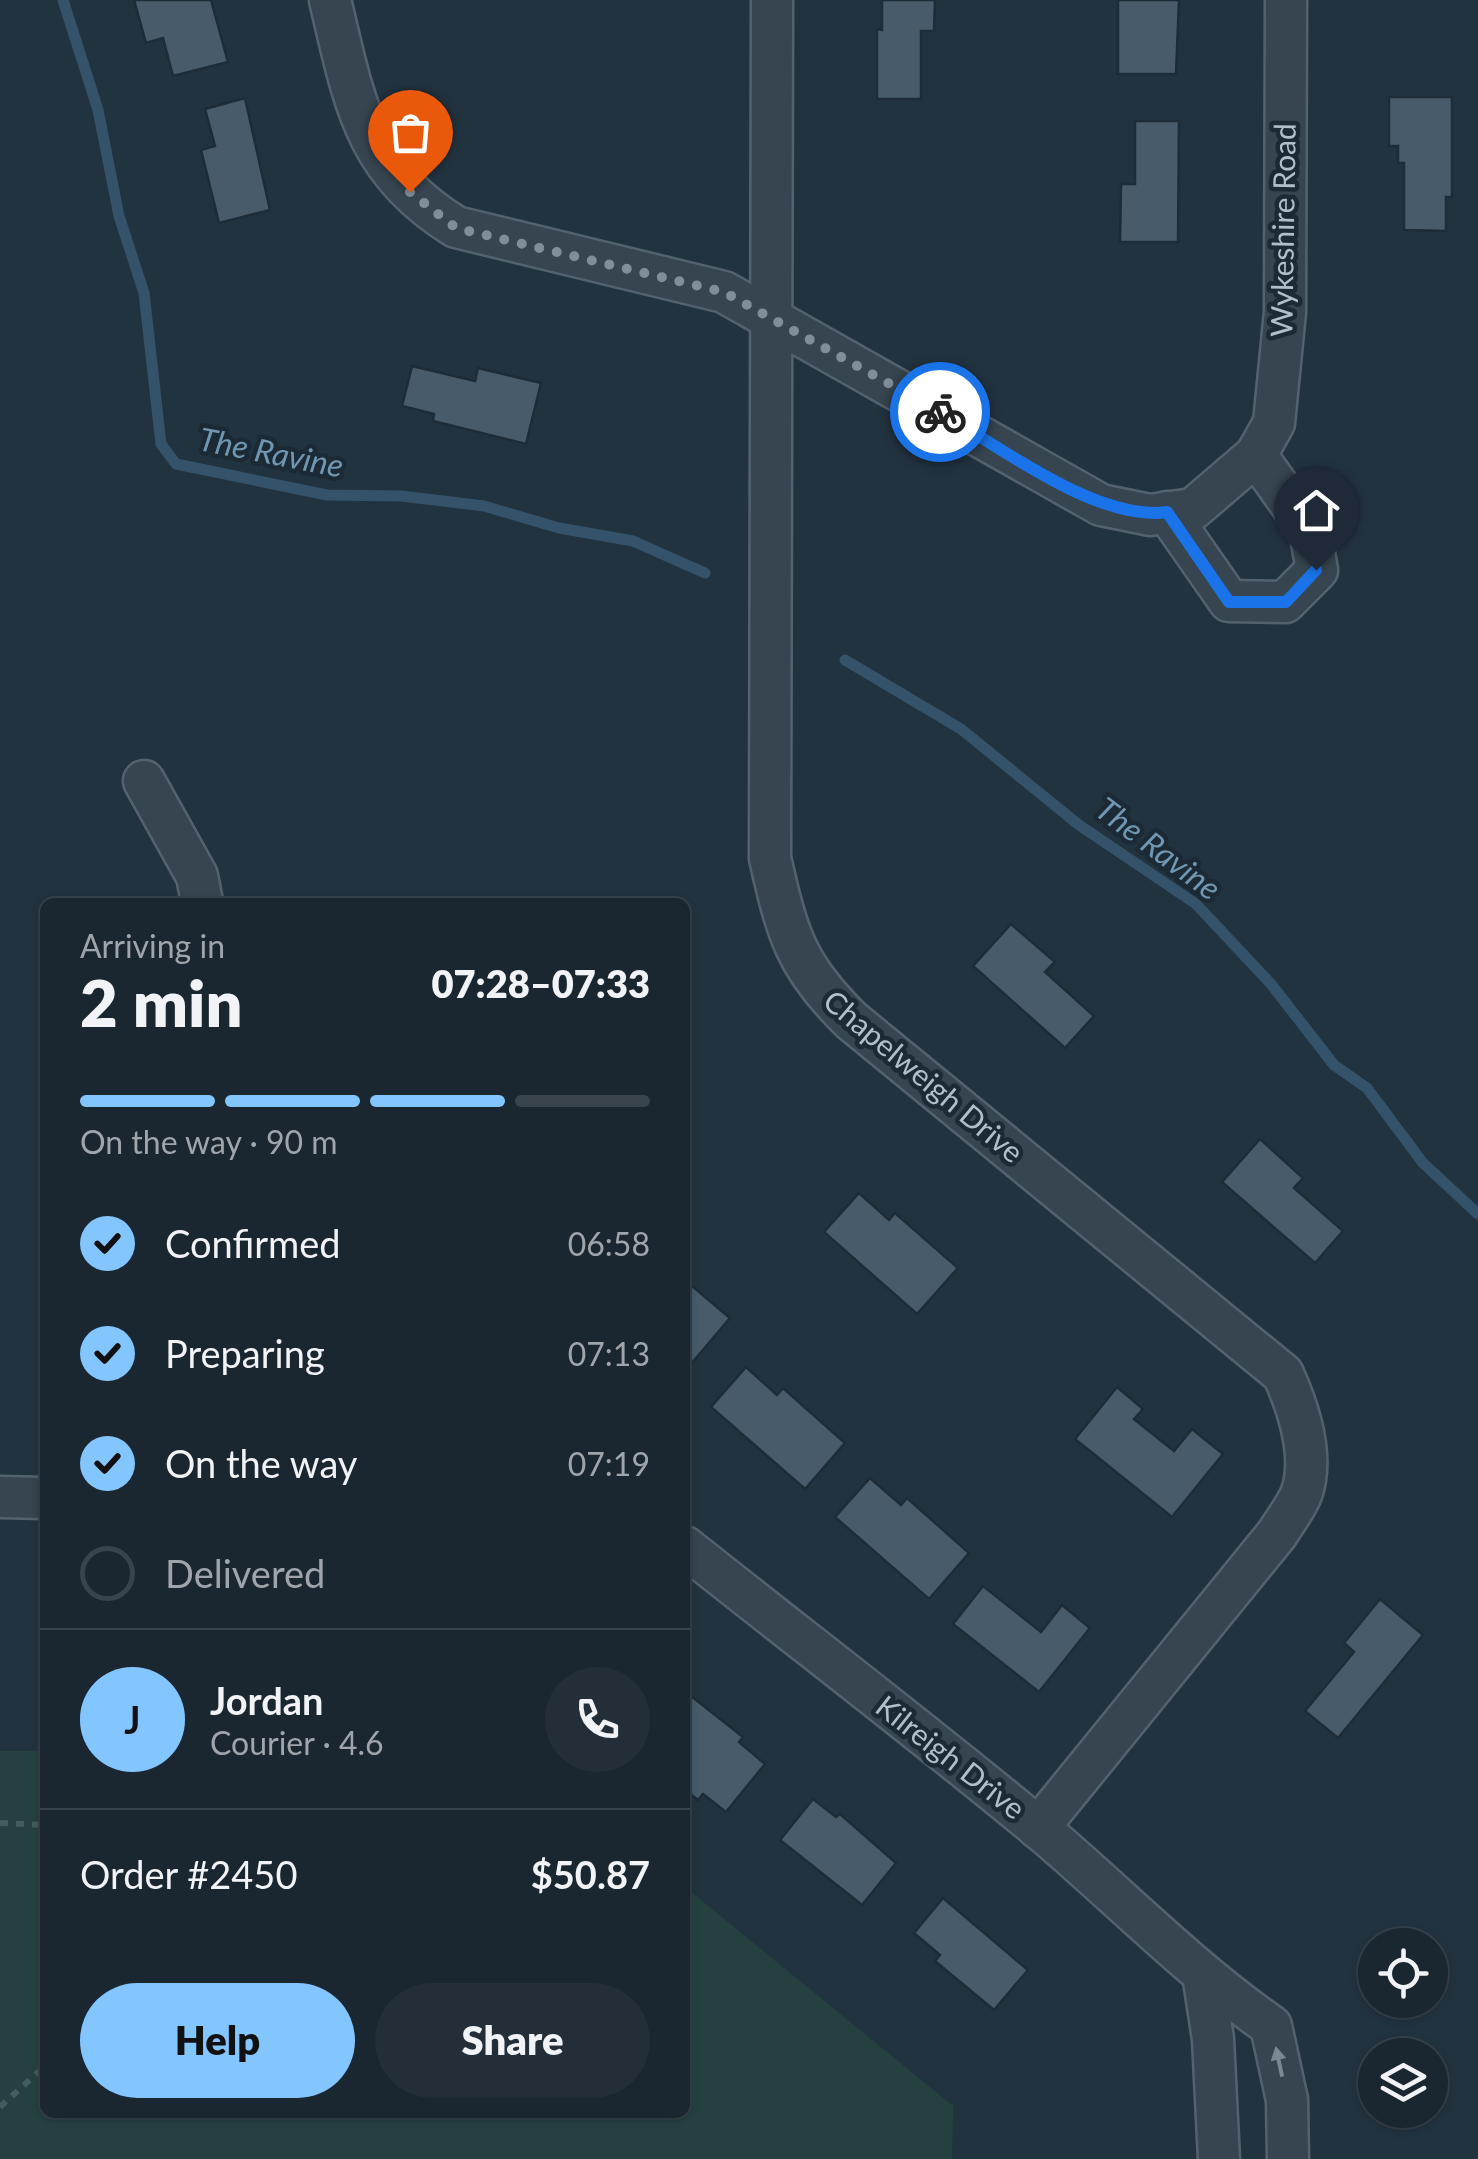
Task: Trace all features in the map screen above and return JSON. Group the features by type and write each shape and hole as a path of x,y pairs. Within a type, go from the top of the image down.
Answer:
{"street":[{"name":"Wykeshire Road","path":"330,0 369,140 392,176 428,210 456,228 724,292 1102,504 1150,515 1193,509 1256,455 1274,423 1285,312 1286,0"},
{"name":"Chapelweigh Drive","path":"772,0 770,858 787,935 816,987 852,1021 1283,1374 1296,1402 1305,1448 1302,1491 1277,1534 1038,1828"},
{"path":"1167,512 1229,602 1286,602 1316,570 1310,530 1256,455"},
{"path":"144,781 197,876 201,898"},
{"path":"0,1498 40,1498"},
{"name":"Kilreigh Drive","path":"690,1551 1038,1828 1150,1923 1204,1980 1271,2026 1287,2100 1288,2159"},
{"path":"1204,1980 1213,2039 1218,2159"}],"path":[{"path":"0,1822 40,1825"},
{"path":"0,2107 40,2071"}],"green space":[{"path":"0,1751 40,1751 40,2118 690,2118 690,1891 953,2106 952,2159 0,2159"}],"building":[{"path":"134,0 211,0 228,62 173,76 163,38 146,43"},
{"path":"882,0 935,0 934,31 921,31 921,99 877,99 877,29 882,30"},
{"path":"1118,0 1179,0 1176,74 1118,74"},
{"path":"1389,97 1452,97 1452,197 1446,197 1446,231 1404,230 1404,163 1398,163 1398,146 1389,146"},
{"path":"245,98 270,210 219,223 201,150 215,146 205,109"},
{"path":"1135,121 1179,121 1178,242 1120,242 1121,184 1135,184"},
{"path":"412,366 475,381 478,368 541,383 526,444 433,421 434,414 402,406"},
{"path":"1011,924 1055,962 1045,972 1094,1016 1065,1048 973,966"},
{"path":"1260,1139 1303,1178 1294,1188 1343,1231 1315,1263 1222,1182"},
{"path":"859,1193 889,1220 895,1213 958,1268 917,1314 824,1232"},
{"path":"690,1284 730,1318 690,1365"},
{"path":"746,1367 777,1395 783,1388 845,1443 805,1489 711,1407"},
{"path":"1117,1387 1143,1409 1134,1419 1174,1451 1192,1429 1223,1454 1172,1517 1075,1439"},
{"path":"870,1478 901,1505 907,1498 969,1553 929,1599 835,1517"},
{"path":"983,1586 1041,1632 1062,1605 1090,1628 1039,1692 953,1624"},
{"path":"1380,1599 1423,1635 1338,1738 1305,1711 1354,1652 1344,1643"},
{"path":"690,1695 743,1737 739,1742 765,1764 726,1812 703,1794 698,1800 690,1794"},
{"path":"813,1799 836,1817 840,1814 896,1863 862,1905 780,1840"},
{"path":"943,1898 1028,1970 994,2010 935,1961 940,1955 914,1933"}],"waterway":[{"name":"The Ravine","path":"63,0 98,110 119,216 144,293 161,444 176,464 327,495 401,496 484,506 559,528 633,541 705,573"},
{"name":"The Ravine","path":"845,660 961,729 1079,825 1196,904 1271,984 1334,1065 1367,1088 1423,1163 1478,1214"}],"way so far":[{"path":"410,192 428,210 456,228 724,292 940,412"}],"route":[{"path":"940,412 1102,504 1150,515 1167,512 1229,602 1286,602 1316,570"}]}
